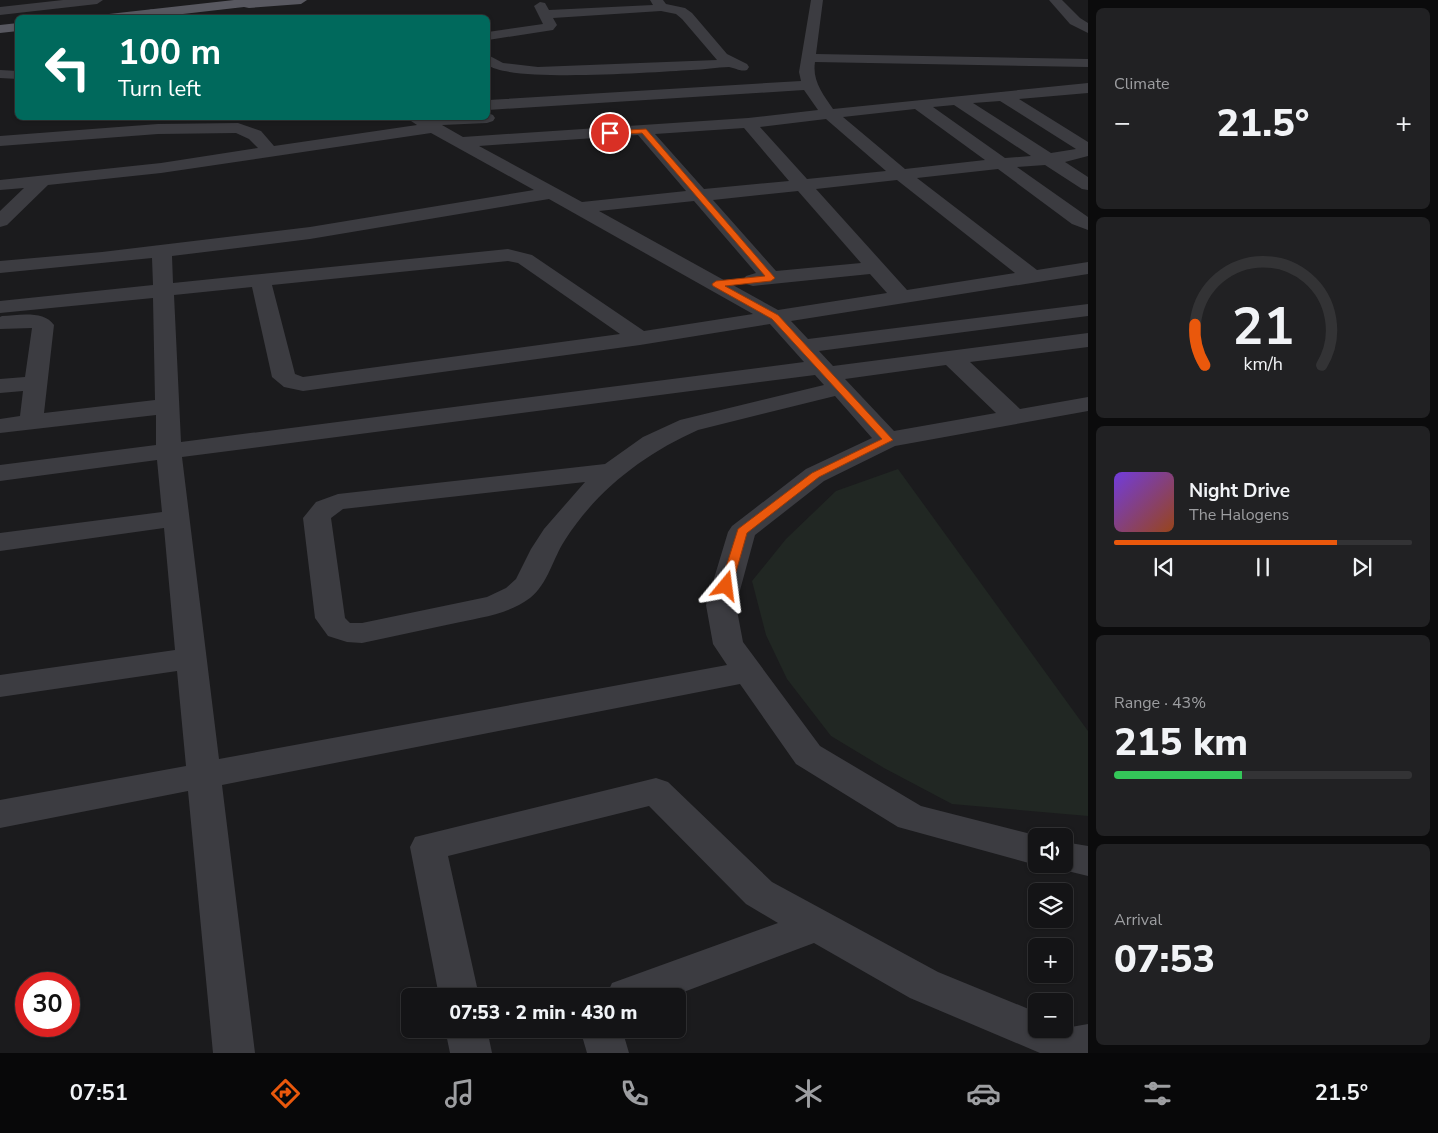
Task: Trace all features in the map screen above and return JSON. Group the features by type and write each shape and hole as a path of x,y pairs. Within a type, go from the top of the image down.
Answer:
{"main road":[{"path":"135,15 268,0"},
{"path":"220,6 301,0"},
{"path":"0,29 15,27"}],"street":[{"path":"0,11 97,0"},
{"path":"490,36 548,27 550,25 537,0"},
{"path":"817,0 806,72 812,90 828,113 902,175 1033,277"},
{"path":"1055,0 1075,21 1088,29"},
{"path":"545,14 645,10 658,4 680,11 687,16 722,57 730,63 749,70 758,79"},
{"path":"151,13 158,15"},
{"path":"809,58 1088,63"},
{"path":"490,62 499,67 538,71 730,63"},
{"path":"0,74 15,75"},
{"path":"490,105 810,85"},
{"path":"459,142 748,123 828,113 1088,88"},
{"path":"579,208 902,175 1082,154 1088,150 1002,96"},
{"path":"956,100 1049,158 1088,185"},
{"path":"918,104 1079,220 1088,224"},
{"path":"490,118 688,106"},
{"path":"0,185 161,168 270,152 426,122 456,120"},
{"path":"426,122 775,317 888,440"},
{"path":"748,123 901,296"},
{"path":"0,141 158,128 238,128 256,136 270,152"},
{"path":"644,130 771,278"},
{"path":"0,221 41,182"},
{"path":"0,267 310,233 552,193"},
{"path":"162,250 169,451 234,1053"},
{"path":"0,307 508,256 525,260 640,338"},
{"path":"716,284 876,267"},
{"path":"262,281 284,376 292,382 298,383 328,381 640,338 995,281 1088,268"},
{"path":"995,281 1037,316 1078,342 1088,359"},
{"path":"801,347 1088,310"},
{"path":"0,323 31,321 43,325 31,423"},
{"path":"0,473 169,451 829,376 1078,342"},
{"path":"952,358 1014,418"},
{"path":"609,471 338,502 328,506 321,511 317,518 330,618 334,627 345,633 362,633 493,605 512,598 524,589 531,580 544,550 563,523 609,471 666,434 829,376"},
{"path":"0,386 36,383"},
{"path":"1028,848 911,817 808,755 728,644 721,605 742,532 815,475 888,440 1088,404"},
{"path":"0,426 168,406"},
{"path":"0,542 176,518"},
{"path":"0,686 191,658"},
{"path":"0,814 748,672"},
{"path":"457,988 428,847 656,791 759,893 924,985 1070,1046 1088,1043"},
{"path":"1073,858 1088,861"},
{"path":"648,988 817,925"},
{"path":"468,1038 471,1053"},
{"path":"604,1038 608,1053"}],"shaded area":[{"path":"898,469 1088,731 1088,816 952,804 884,768 831,736 787,679 766,635 752,581 786,539 836,491"}],"route":[{"path":"610,133 644,130 771,278 716,284 775,317 888,440 815,475 742,532 726,586"}]}
